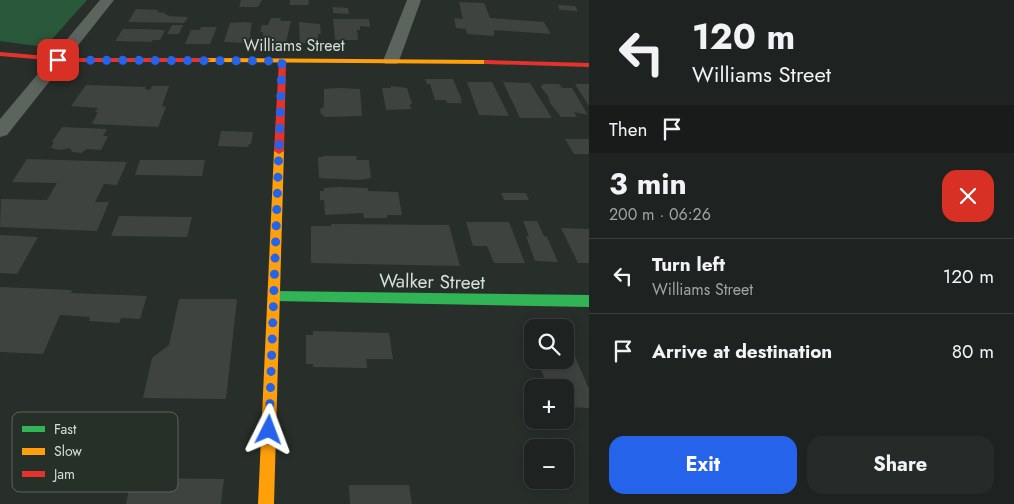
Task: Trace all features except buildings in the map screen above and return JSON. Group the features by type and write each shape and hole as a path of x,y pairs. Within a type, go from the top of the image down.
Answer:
{"street":[{"path":"0,131 107,0"},
{"path":"391,61 414,0"},
{"name":"Williams Street","path":"0,54 58,60 391,61 589,65"},
{"path":"266,504 282,61"},
{"name":"Walker Street","path":"275,296 589,301"}],"green space":[{"path":"0,0 87,0 45,47 0,41"}],"traffic: fast":[{"path":"275,296 589,301"}],"traffic: slow":[{"path":"207,60 487,62"},
{"path":"266,504 279,151"}],"traffic: jam":[{"path":"0,54 70,60 207,60"},
{"path":"279,151 282,61"},
{"path":"487,62 589,65"}],"route":[{"path":"58,60 282,61 269,430"}]}
